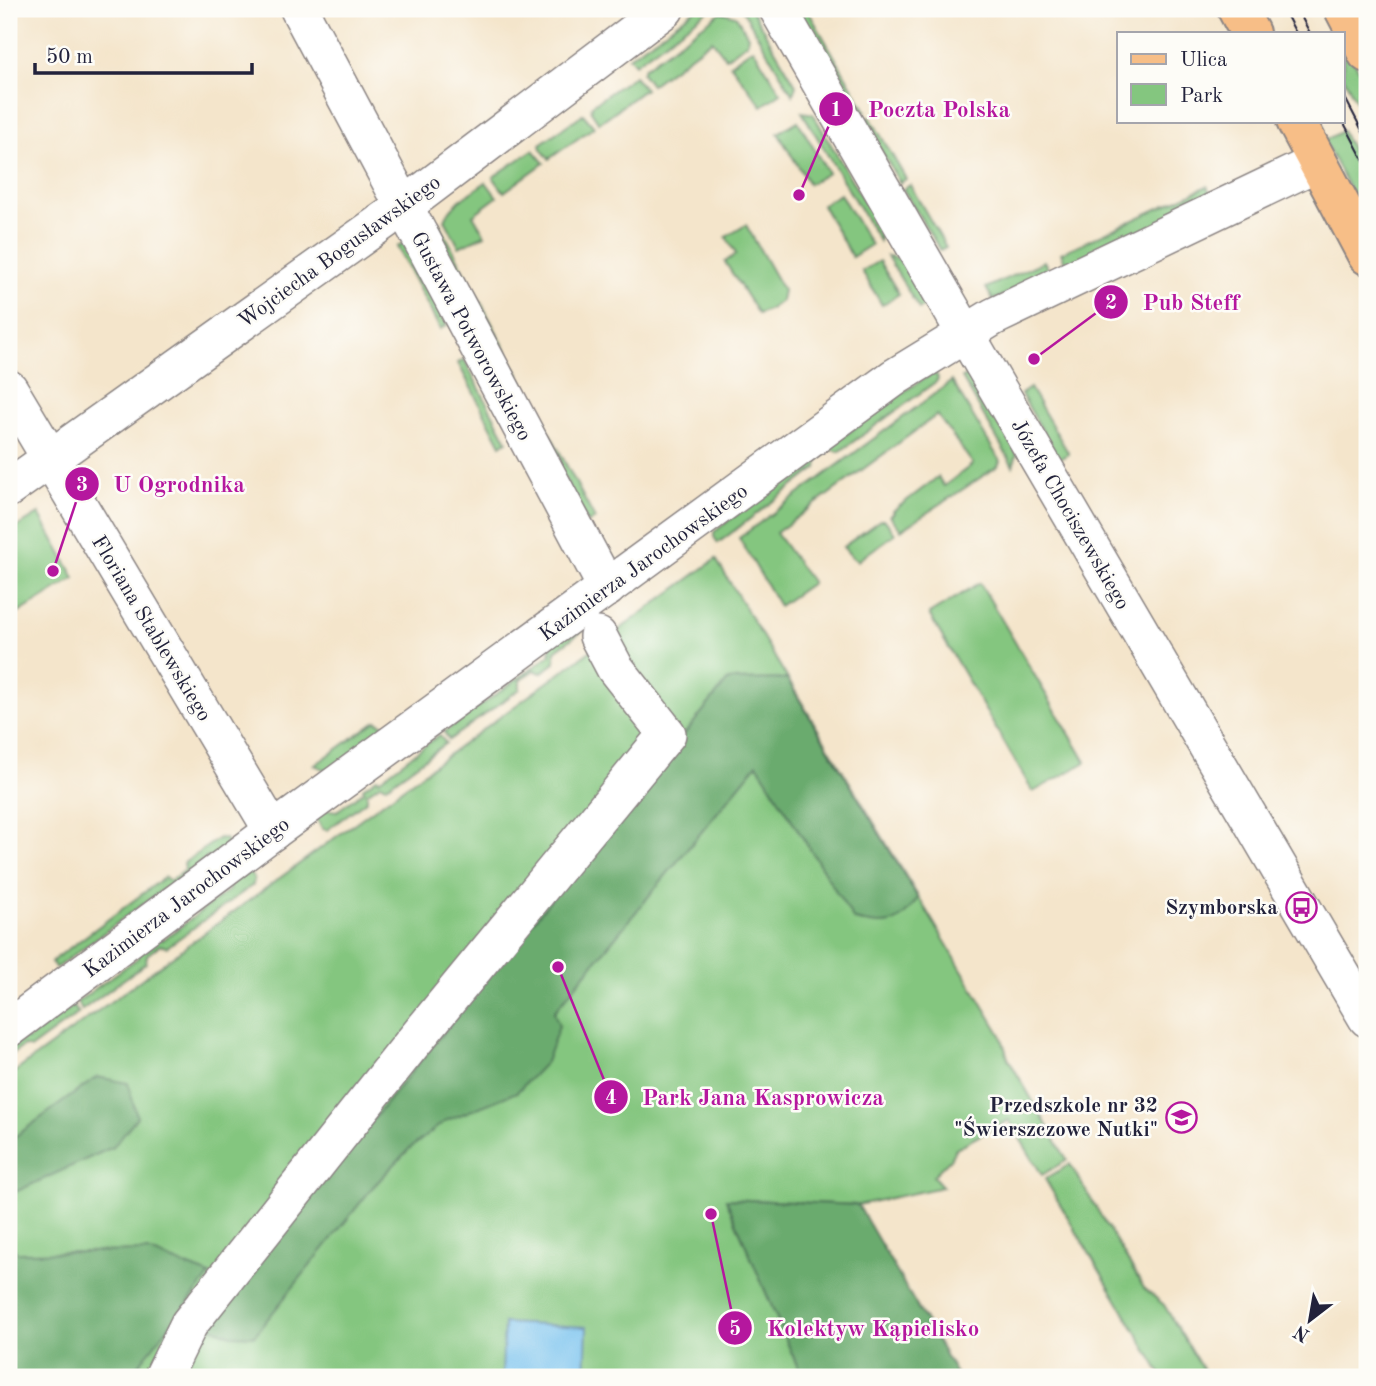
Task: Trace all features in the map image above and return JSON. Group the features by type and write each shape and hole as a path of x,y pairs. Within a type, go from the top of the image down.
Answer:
{"main road":[{"path":"1237,9 1249,32"},
{"path":"1344,9 1367,53"},
{"path":"1297,122 1367,255"}],"street":[{"name":"Gustawa Potworowskiego","path":"299,9 607,588"},
{"name":"Wojciecha Bogusławskiego","path":"9,488 403,207 665,9"},
{"name":"Józefa Chociszewskiego","path":"778,9 1367,1018"},
{"name":"Kazimierza Jarochowskiego","path":"9,1028 273,831 895,377 993,317 1318,162"},
{"name":"Floriana Stablewskiego","path":"9,389 273,831"},
{"path":"163,1377 189,1324 411,1045 667,734 615,668 598,636"}],"green space":[{"path":"696,9 710,9 635,64 629,57"},
{"path":"751,9 796,85 793,95 743,11"},
{"path":"798,9 807,9 866,111 860,115"},
{"path":"721,12 736,16 748,36 747,43 726,58 712,40 651,85 642,73 644,68"},
{"path":"1344,41 1367,86 1367,100 1358,105 1344,78"},
{"path":"753,48 781,93 762,106 730,64"},
{"path":"634,76 645,89 599,123 591,111 592,105"},
{"path":"802,112 813,114 882,232 879,241"},
{"path":"583,114 594,127 549,159 540,144"},
{"path":"870,117 906,179 900,183 864,121"},
{"path":"798,121 828,173 809,184 778,133"},
{"path":"1342,131 1367,179 1367,222 1324,141"},
{"path":"533,150 544,163 504,192 493,177"},
{"path":"486,182 497,197 473,215 485,235 459,247 445,220 457,203"},
{"path":"910,185 946,247 940,250 903,189"},
{"path":"1207,186 1214,200 1067,267 1061,253"},
{"path":"840,194 871,245 852,257 822,205"},
{"path":"438,221 595,519 588,523 432,224"},
{"path":"746,225 783,290 781,301 758,314 725,262 736,254 726,237"},
{"path":"404,243 447,325 440,329 397,247"},
{"path":"887,256 896,257 909,265 933,301 919,309"},
{"path":"879,261 899,294 882,305 862,271"},
{"path":"1044,261 1050,275 993,300 986,288"},
{"path":"464,359 507,441 501,445 458,363"},
{"path":"935,372 937,381 839,452 832,449 818,460 817,468 718,543 714,532 748,506 749,508 772,492 771,490 787,477 789,479 803,469 802,467 900,394"},
{"path":"973,372 1017,454 1013,466 962,378"},
{"path":"952,381 1000,461 998,466 901,530 890,516 893,511 938,477 944,486 973,464 937,415 776,533 812,583 779,606 739,538"},
{"path":"1030,388 1069,454 1059,459 1021,394"},
{"path":"39,514 75,578 9,619 9,532"},
{"path":"880,520 885,520 895,534 857,561 843,547"},
{"path":"716,559 1001,1035 1008,1058 1067,1160 1042,1175 1009,1120 956,1148 950,1159 933,1176 943,1187 858,1205 726,1199 802,1377 9,1377 9,1076"},
{"path":"980,583 1086,762 1033,792 929,614"},
{"path":"577,624 582,631 555,651 555,663 541,673 534,670 520,680 520,689 449,740 444,732 550,655 551,644"},
{"path":"787,679 918,898 911,908 891,923 875,924 854,920 757,764 554,1012 559,1026 546,1062 517,1092 445,1121 408,1150 373,1187 254,1336 231,1335 207,1325 728,680"},
{"path":"376,721 397,731 336,775 315,765"},
{"path":"439,735 446,743 387,786 380,784 367,793 367,800 327,830 323,829 314,816 323,809 337,811 364,791 363,788 377,778 379,780"},
{"path":"219,838 225,839 232,849 218,859 208,857 167,890 165,888 56,968 51,962 165,877 170,881 185,870 184,863"},
{"path":"246,867 254,878 253,885 167,947 160,945 147,955 146,963 82,1010 77,1002 229,890 231,878"},
{"path":"73,1006 79,1013 31,1048 24,1046 10,1056 9,1064 9,1050"},
{"path":"97,1077 128,1083 137,1117 113,1147 9,1195 9,1141"},
{"path":"1070,1164 1144,1288 1164,1305 1207,1377 1163,1377 1045,1179"},
{"path":"726,1199 858,1205 958,1377 802,1377"},
{"path":"9,1243 18,1253 148,1251 210,1275 129,1377 9,1373"}],"water":[{"path":"504,1323 587,1327 585,1377 502,1377"}],"tram line":[{"path":"1283,9 1295,32"},
{"path":"1297,9 1309,32"},
{"path":"1344,96 1367,140"},
{"path":"1344,122 1367,167"}],"place":[{"name":"Poczta Polska","path":"799,195"},
{"name":"Pub Steff","path":"1034,359"},
{"name":"U Ogrodnika","path":"53,571"},
{"name":"Szymborska","path":"1301,907"},
{"name":"Park Jana Kasprowicza","path":"558,967"},
{"name":"Przedszkole nr 32 \"Świerszczowe Nutki\"","path":"1181,1117"},
{"name":"Kolektyw Kąpielisko","path":"711,1214"}]}
